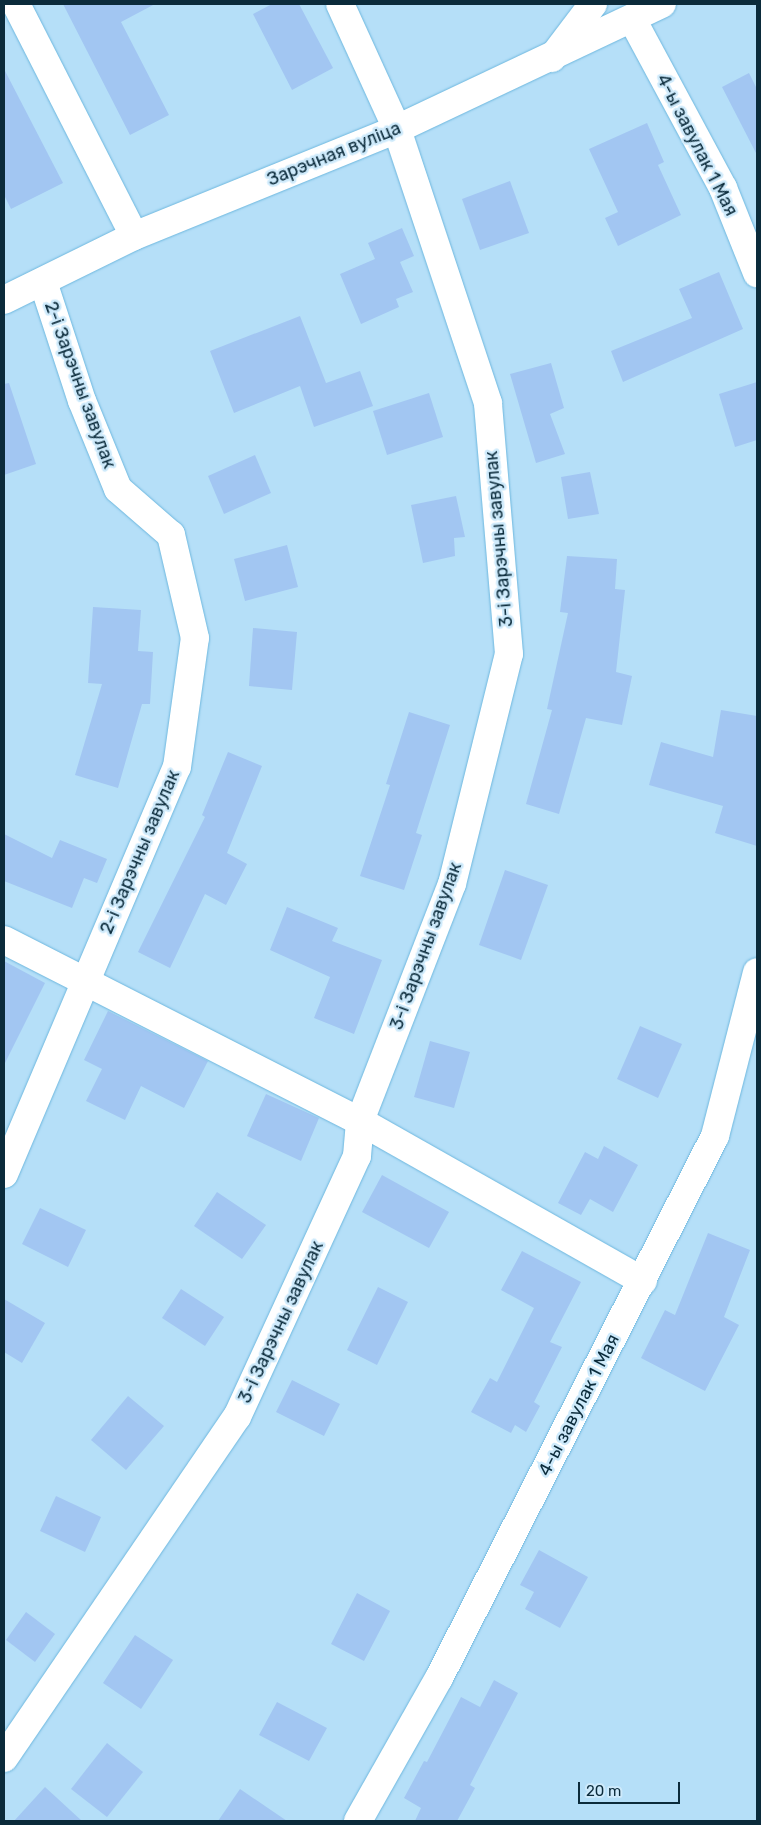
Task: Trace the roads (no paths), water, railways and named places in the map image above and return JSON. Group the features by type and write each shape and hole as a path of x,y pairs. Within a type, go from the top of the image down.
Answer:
{"street":[{"path":"16,4 134,236"},
{"name":"3-і Зарэчны завулак","path":"4,1758 237,1417 357,1156 360,1121 452,884 509,654 488,403 396,130 340,4"},
{"path":"552,58 593,4"},
{"name":"Зарэчная вуліца","path":"4,300 44,282 134,236 396,130 552,58 662,4"},
{"name":"4-ы завулак 1 Мая","path":"632,19 723,188 757,273"},
{"name":"2-і Зарэчны завулак","path":"4,1174 178,767 195,638 171,535 118,489 82,401 44,282"},
{"path":"4,940 85,984 360,1121 643,1282"},
{"name":"4-ы завулак 1 Мая","path":"358,1821 439,1678 643,1282 715,1136 757,972"}]}
